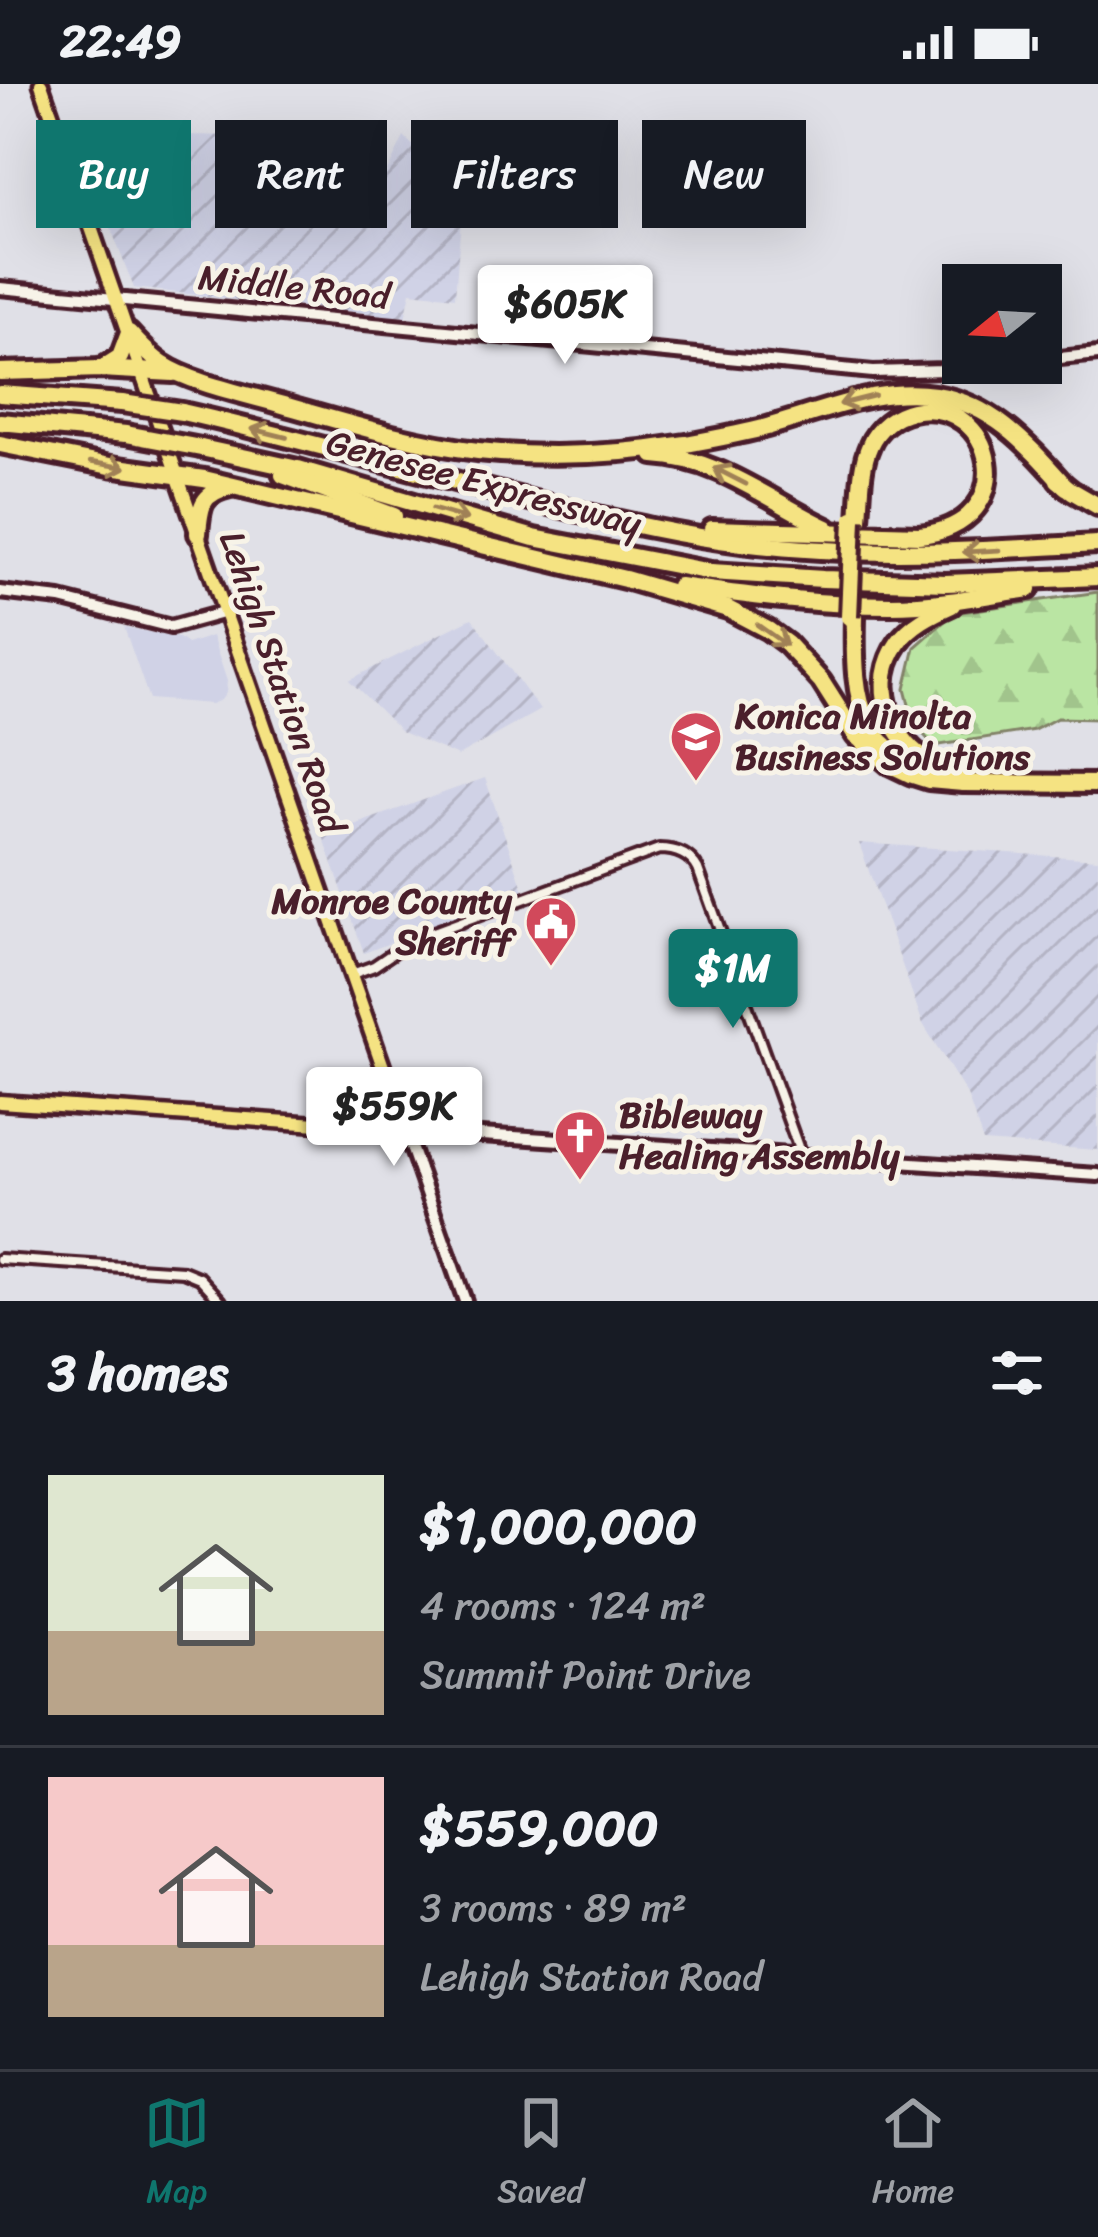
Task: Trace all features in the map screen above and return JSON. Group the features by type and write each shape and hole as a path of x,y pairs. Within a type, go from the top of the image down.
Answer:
{"highway":[{"path":"101,369 120,357 129,333 155,359 179,374"},
{"path":"0,372 101,369 179,374 404,438 478,451 568,455 686,444 764,428 878,395 908,392 954,399 994,417 1021,438 1066,487"},
{"name":"Genesee Expressway","path":"0,394 182,412 456,483 651,528 742,543 883,553 1098,544"},
{"path":"946,776 911,771 883,753 862,725 849,692 857,461 867,434 886,414 914,404 946,406 984,421 1016,442 1066,487 1098,506"},
{"path":"651,528 939,532 973,512 988,483 987,456 972,430 948,414 920,410 896,416 868,448 856,519"},
{"name":"Genesee Expressway","path":"0,422 126,434 201,448 298,469 534,538 711,572 946,583 1098,578"},
{"path":"0,444 235,486 625,579 728,609 787,644 812,671 856,736 910,775 1098,780"},
{"path":"601,453 676,456 705,464 833,532"},
{"path":"226,454 469,543"},
{"path":"198,534 208,495 235,486"},
{"path":"625,579 758,597 892,605 1098,578"},
{"path":"946,776 906,746 897,733 886,701 887,668 894,647 913,627 965,599"}],"main road":[{"name":"Lehigh Station Road","path":"41,84 405,1130"},
{"path":"0,1102 405,1130"}],"street":[{"name":"Middle Road","path":"0,288 873,372 942,369"},
{"path":"1062,358 1098,354"},
{"path":"0,592 60,599 171,627 226,612"},
{"path":"352,974 381,962 412,940 659,849 674,850 690,858 698,869 801,1155"},
{"path":"405,1130 1098,1174"},
{"name":"Lehigh Station Road","path":"405,1130 465,1301"},
{"path":"0,1259 183,1271 200,1278 221,1301"}],"shaded area":[{"path":"191,135 215,135 215,228 387,228 387,172 404,137 411,144 411,228 460,228 455,297 411,292 405,318 134,288 111,228 191,228"},
{"path":"472,618 540,710 458,756 402,732 349,680"},
{"path":"124,627 179,638 187,644 212,636 227,681 226,693 211,704 149,699"},
{"path":"485,778 524,891 364,953 323,836"},
{"path":"859,843 1098,859 1098,1150 983,1142 967,1095 923,1024"}],"green space":[{"path":"1098,592 1098,719 1057,718 1034,730 934,746 914,724 905,689 915,647 954,613"}],"place":[{"name":"Konica Minolta Business Solutions","path":"696,783"},
{"name":"Monroe County Sheriff","path":"551,968"},
{"name":"Bibleway Healing Assembly","path":"580,1182"}]}
